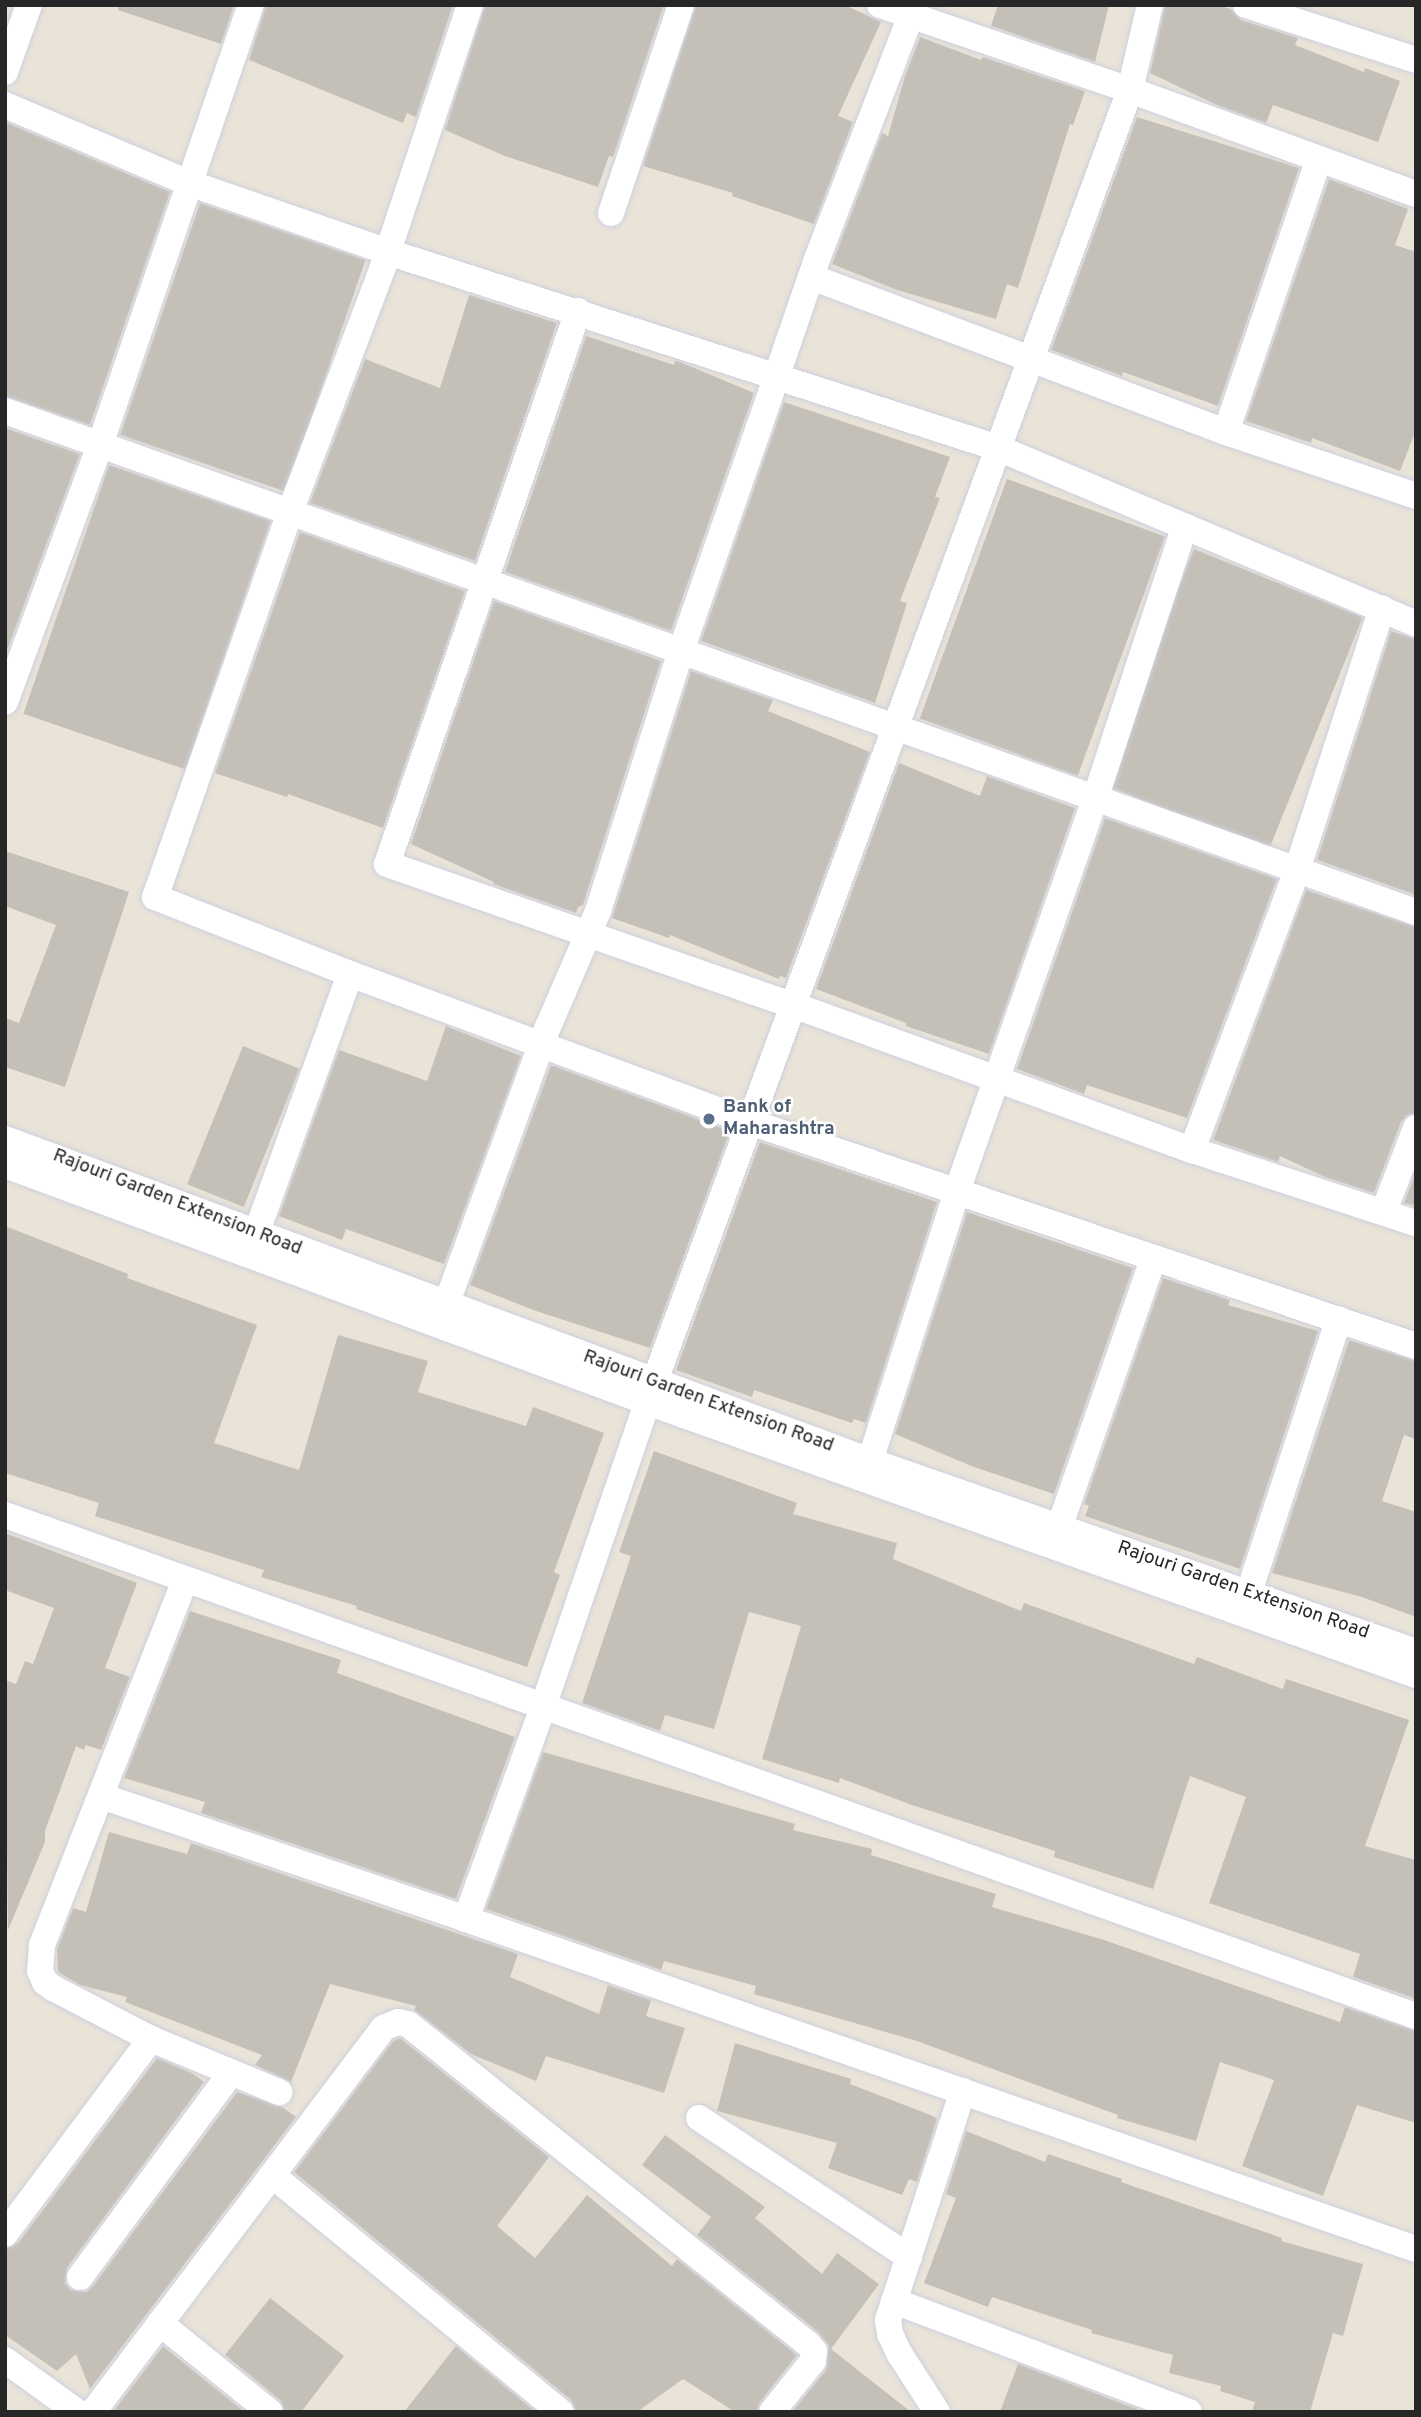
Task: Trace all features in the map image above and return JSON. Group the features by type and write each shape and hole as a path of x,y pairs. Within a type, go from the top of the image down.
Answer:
{"street":[{"path":"5,72 29,5"},
{"path":"5,702 100,444 251,5"},
{"path":"470,5 388,251 290,512 155,897 350,974 750,1122 956,1194 1416,1346"},
{"path":"611,213 681,5"},
{"path":"880,5 1130,90 1416,194"},
{"path":"467,1919 543,1707 650,1392 1130,90 1150,5"},
{"path":"1246,5 1416,60"},
{"path":"446,1305 541,1046 598,911 681,651 776,375 911,16"},
{"path":"5,105 189,183 388,251 998,448 1416,624"},
{"path":"1226,432 1319,159"},
{"path":"811,277 1226,432 1416,496"},
{"path":"578,311 387,864 589,932 1192,1150 1416,1223"},
{"path":"5,411 1416,912"},
{"path":"870,1461 956,1194 1095,799 1185,526"},
{"path":"1192,1150 1297,870 1382,608"},
{"path":"256,1234 350,974"},
{"path":"1384,1211 1416,1128"},
{"name":"Rajouri Garden Extension Road","path":"5,1139 446,1305 650,1392 870,1461 1249,1592 1416,1653"},
{"name":"Rajouri Garden Extension Road","path":"5,1165 650,1392 1416,1675"},
{"path":"1059,1528 1153,1259"},
{"path":"1249,1592 1339,1319"},
{"path":"5,1515 1416,2016"},
{"path":"185,1580 42,1945 40,1971 45,1982 53,1988 151,2039 279,2092"},
{"path":"101,1797 467,1919 1416,2249"},
{"path":"93,2412 383,2028 392,2022 404,2022 808,2343 814,2351 813,2361 772,2412"},
{"path":"5,2234 151,2039"},
{"path":"80,2277 231,2073"},
{"path":"937,2412 911,2375 890,2334 888,2320 963,2091"},
{"path":"699,2118 909,2257"},
{"path":"272,2175 561,2412"},
{"path":"894,2301 1189,2412"},
{"path":"160,2323 270,2412"},
{"path":"5,2360 77,2412"}],"building":[{"path":"119,5 234,5 221,44 118,10"},
{"path":"266,5 453,5 416,117 407,113 403,123 249,60"},
{"path":"485,5 664,5 613,157 609,156 598,187 505,156 445,130"},
{"path":"696,5 845,5 881,22 838,116 853,122 814,224 732,196 733,193 643,166"},
{"path":"998,5 1109,5 1095,62 991,26"},
{"path":"1165,5 1217,5 1231,9 1241,20 1298,38 1295,45 1364,72 1365,68 1400,81 1378,142 1273,105 1266,123 1219,106 1150,73"},
{"path":"920,37 981,60 983,57 1085,91 1073,125 1070,124 1018,288 1007,284 996,319 897,290 832,264 882,133 888,136 905,76"},
{"path":"1137,117 1299,168 1218,406 1051,350"},
{"path":"5,122 170,192 90,425 5,396"},
{"path":"1329,179 1408,209 1395,245 1416,252 1416,430 1400,471 1312,438 1311,443 1246,421"},
{"path":"200,203 365,260 286,492 120,435"},
{"path":"469,295 557,323 475,561 310,503 365,359 440,388"},
{"path":"586,336 674,365 675,361 680,362 754,393 671,631 505,572"},
{"path":"784,402 950,457 935,497 940,498 900,601 907,603 875,703 701,641"},
{"path":"5,428 80,454 5,656"},
{"path":"109,465 271,521 185,769 23,714"},
{"path":"1007,479 1165,536 1078,776 920,719"},
{"path":"300,532 465,591 383,828 288,794 287,797 215,773"},
{"path":"1194,549 1363,617 1268,851 1100,783"},
{"path":"494,601 661,661 583,905 578,907 576,913 493,884 494,882 411,844"},
{"path":"1391,631 1416,639 1416,895 1317,860"},
{"path":"691,671 773,700 768,711 870,752 786,978 780,976 779,979 670,935 669,938 612,918"},
{"path":"899,763 980,796 987,776 1075,808 989,1054 906,1026 906,1023 816,989"},
{"path":"1105,818 1277,879 1187,1118 1087,1085 1084,1094 1017,1069"},
{"path":"5,851 129,892 65,1087 5,1067 5,1018 19,1023 56,925 5,906"},
{"path":"1306,890 1416,927 1416,1113 1407,1115 1401,1122 1374,1193 1325,1177 1280,1156 1278,1162 1213,1140"},
{"path":"446,1026 521,1056 444,1264 346,1229 342,1240 279,1216 339,1050 427,1081"},
{"path":"243,1046 300,1069 244,1207 187,1184"},
{"path":"551,1065 730,1131 650,1348 536,1311 470,1285"},
{"path":"760,1142 937,1202 866,1423 854,1419 852,1423 754,1390 752,1397 676,1370"},
{"path":"1416,1172 1416,1206 1404,1203"},
{"path":"967,1212 1133,1268 1054,1494 974,1467 895,1434"},
{"path":"5,1226 128,1274 127,1278 257,1325 214,1443 299,1470 338,1335 428,1361 418,1392 526,1426 533,1407 604,1433 554,1572 560,1575 527,1667 356,1609 357,1606 261,1577 264,1570 95,1516 99,1503 5,1473"},
{"path":"1163,1278 1230,1300 1228,1305 1318,1331 1240,1569 1085,1516 1089,1506 1084,1504"},
{"path":"1349,1340 1416,1361 1416,1439 1404,1435 1382,1501 1416,1512 1416,1617 1362,1597 1272,1573"},
{"path":"654,1451 797,1503 793,1514 897,1543 893,1559 1021,1611 1024,1603 1194,1664 1197,1657 1283,1689 1286,1679 1409,1720 1365,1846 1416,1860 1416,1999 1353,1977 1360,1954 1209,1903 1246,1797 1190,1776 1153,1889 1054,1857 1055,1851 912,1805 840,1778 839,1783 762,1759 801,1626 749,1612 714,1729 665,1715 660,1731 582,1703 631,1556 619,1552"},
{"path":"5,1533 137,1583 105,1668 130,1677 101,1750 86,1745 84,1750 76,1746 45,1831 45,1842 8,1930 5,1680 16,1684 25,1661 33,1664 54,1608 5,1590"},
{"path":"190,1611 341,1660 337,1673 515,1737 456,1899 201,1813 205,1802 124,1778"},
{"path":"543,1752 795,1824 793,1830 872,1849 871,1855 996,1894 992,1907 1104,1940 1340,2022 1345,2007 1416,2031 1416,2123 1357,2105 1323,2196 1242,2166 1274,2080 1220,2062 1196,2141 1117,2118 1118,2115 917,2041 754,1994 756,1986 664,1961 661,1970 486,1909"},
{"path":"109,1832 187,1854 191,1843 518,1954 510,1977 599,2014 608,1985 651,2000 646,2016 685,2028 664,2093 546,2056 536,2081 471,2054 414,2010 416,2006 330,1984 291,2082 255,2065 262,2055 125,2002 127,1997 80,1985 58,1972 57,1949 73,1908 86,1912"},
{"path":"400,2038 549,2157 497,2226 535,2258 587,2195 672,2266 677,2259 797,2355 760,2402 757,2412 735,2412 683,2379 637,2412 576,2412 571,2400 294,2172 393,2041"},
{"path":"735,2043 851,2079 850,2084 937,2119 917,2182 909,2179 902,2195 828,2168 837,2143 717,2111"},
{"path":"157,2058 192,2073 204,2082 67,2268 65,2283 71,2290 86,2292 93,2286 237,2092 282,2107 296,2117 90,2389 76,2354 57,2371 5,2335 5,2249 18,2243"},
{"path":"966,2131 1045,2162 1048,2154 1282,2238 1281,2241 1363,2264 1343,2336 1333,2333 1310,2412 1252,2412 1255,2402 1220,2391 1221,2386 1169,2373 1173,2355 1091,2333 1092,2330 992,2297 988,2307 924,2283 956,2198 946,2194"},
{"path":"665,2135 765,2207 755,2218 822,2274 837,2253 879,2284 831,2349 911,2412 792,2412 826,2370 829,2346 818,2332 697,2235 711,2217 642,2165"},
{"path":"270,2298 344,2356 301,2412 285,2412 280,2400 225,2355"},
{"path":"163,2346 245,2412 118,2412 115,2409"},
{"path":"456,2346 536,2412 404,2412"},
{"path":"1018,2364 1137,2409 1137,2412 1000,2412"}],"place":[{"name":"Bank of Maharashtra","path":"709,1119"}]}
